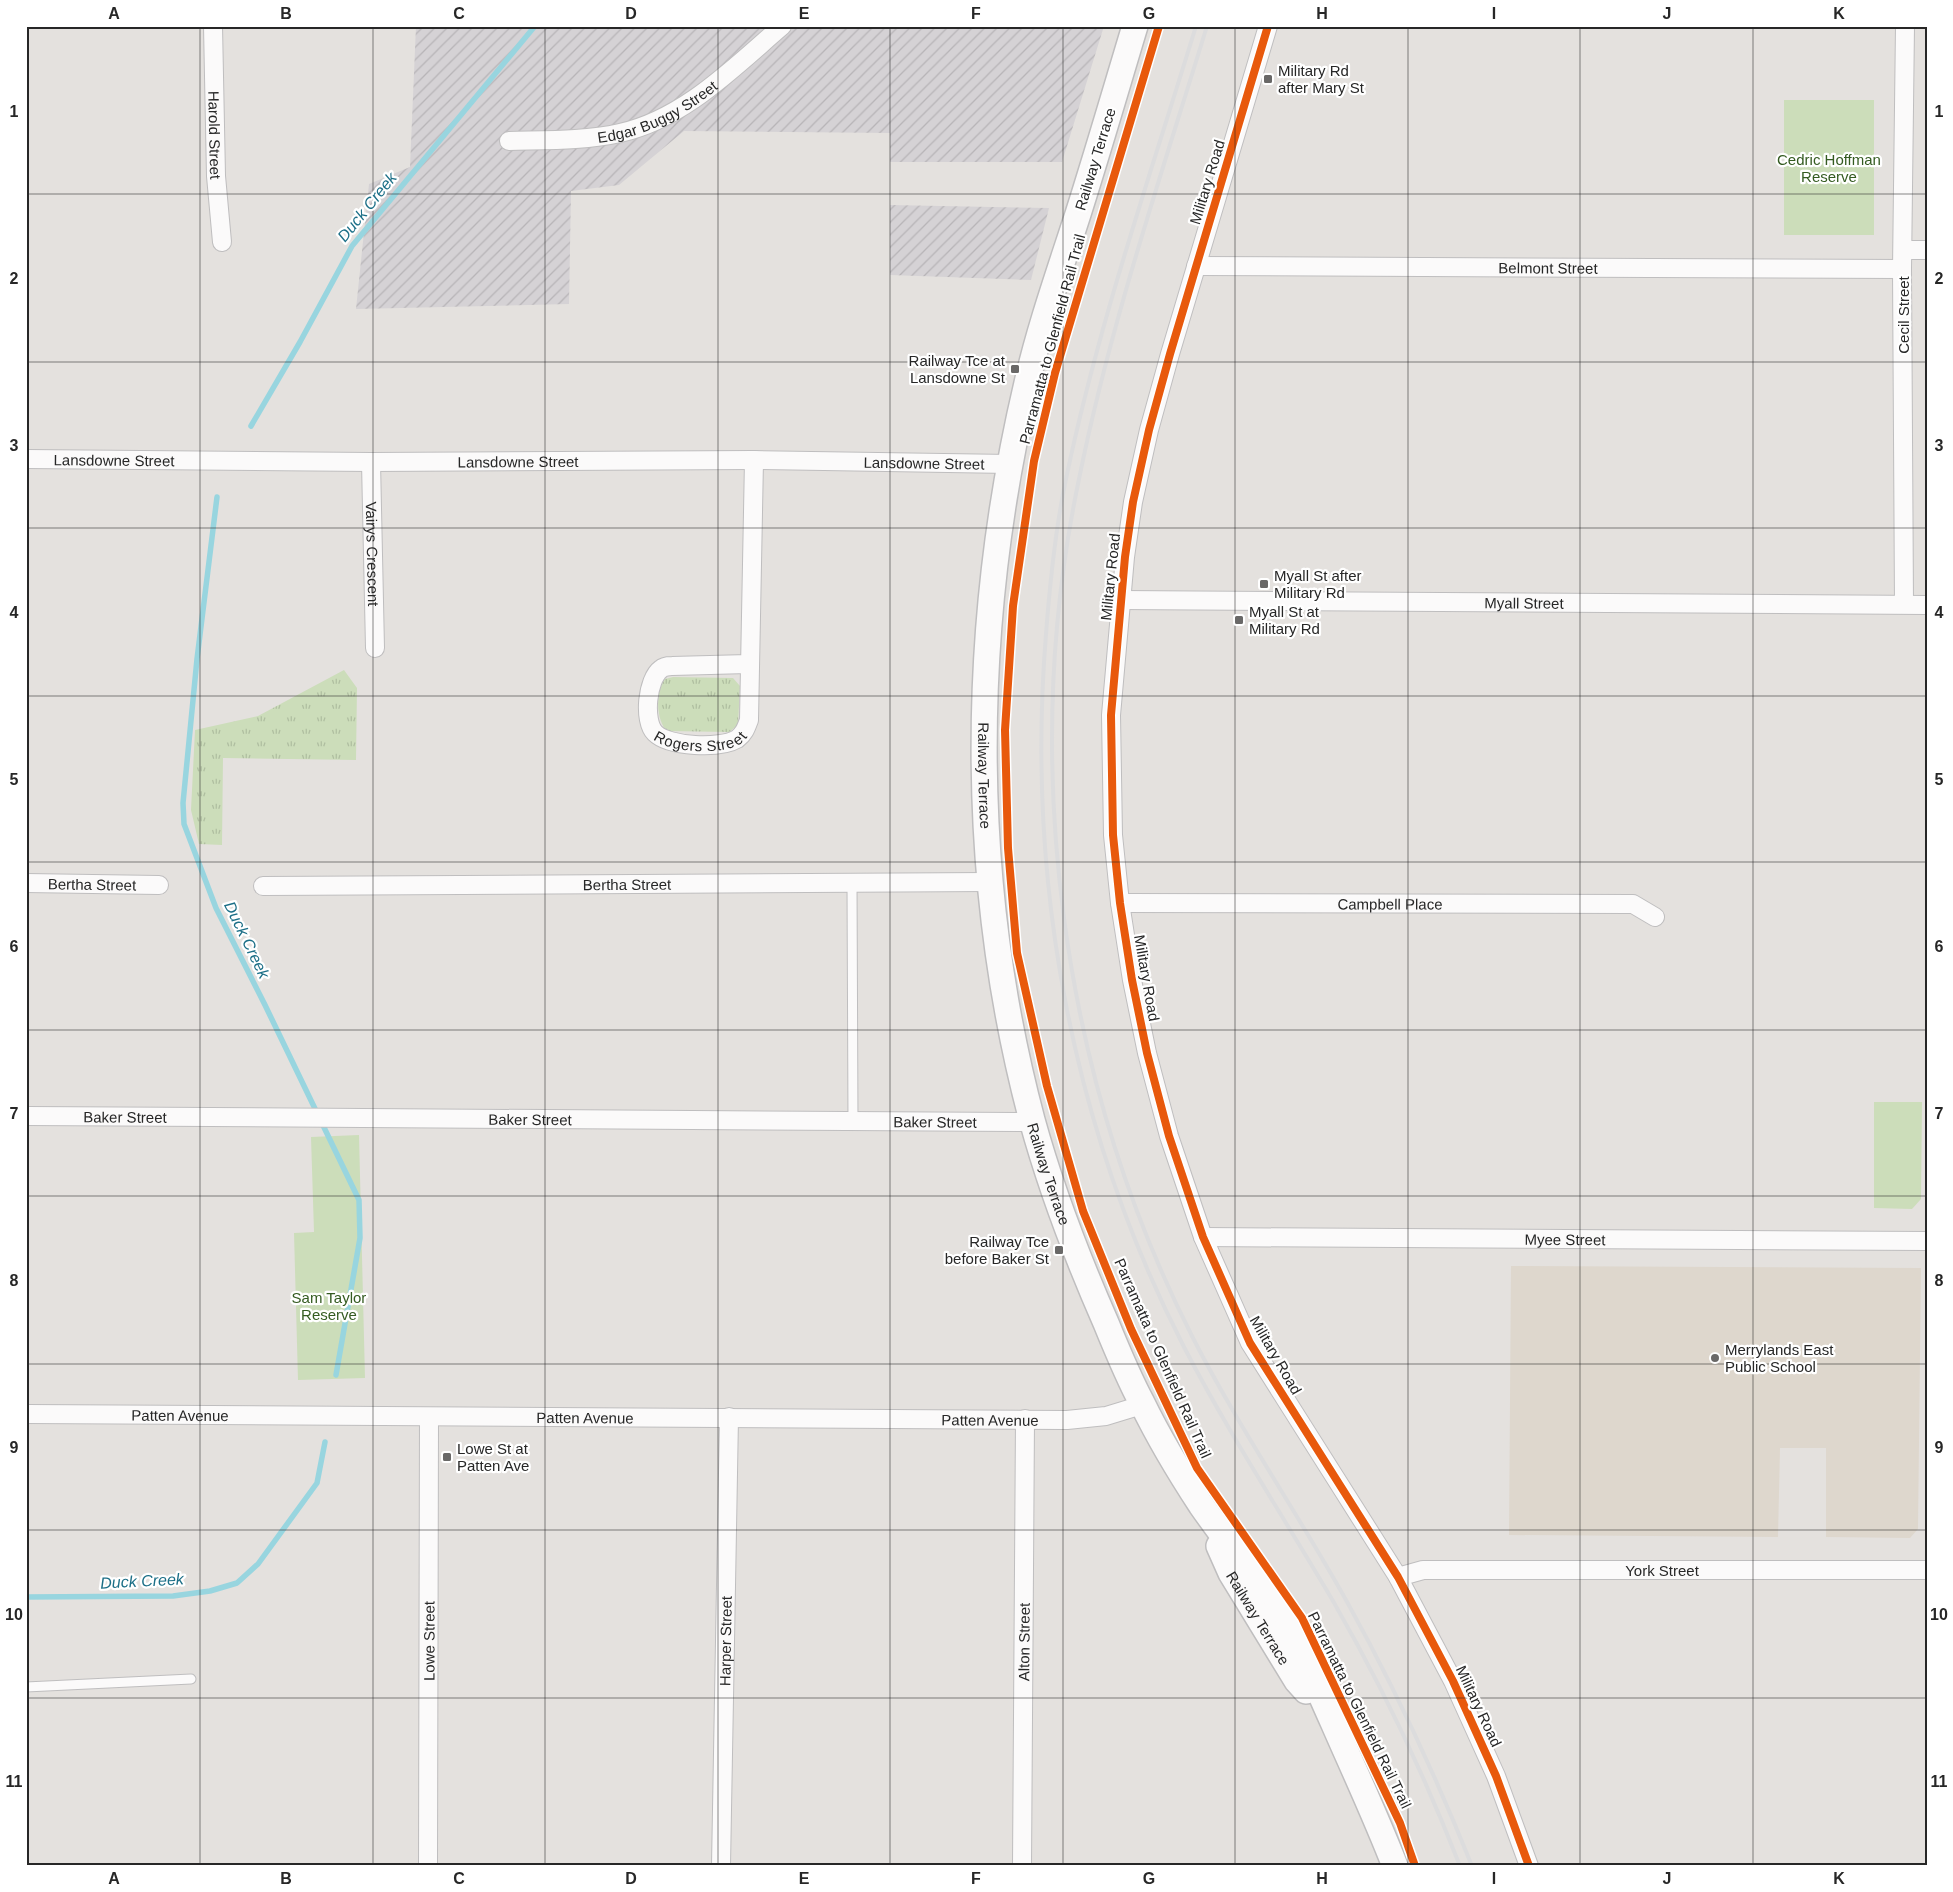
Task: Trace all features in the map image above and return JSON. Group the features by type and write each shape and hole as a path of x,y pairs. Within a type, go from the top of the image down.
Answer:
{"main road":[{"name":"Railway Terrace","path":"1135,26 1027,380 1010,464 992,595 985,666 986,843 999,954 1014,1038 1033,1122 1084,1274 1142,1405 1200,1503 1251,1570 1288,1628 1314,1676 1333,1724 1370,1801 1395,1866"}],"street":[{"name":"Harold Street","path":"213,26 216,176 222,242"},
{"name":"Edgar Buggy Street","path":"509,141 620,133 657,120 700,94 782,26"},
{"name":"Military Road","path":"1268,26 1149,430 1133,502 1120,600 1111,715 1113,835 1120,903 1132,980 1147,1053 1169,1136 1203,1237 1250,1343 1398,1577 1453,1681 1496,1776 1529,1866"},
{"name":"Cecil Street","path":"1904,604 1902,268 1905,26"},
{"path":"1903,250 1927,250"},
{"name":"Belmont Street","path":"1196,266 1902,268"},
{"name":"Lansdowne Street","path":"26,459 372,462 754,460 1010,464"},
{"name":"Rogers Street","path":"748,664 661,668 654,676 649,690 648,717 653,732 663,740 676,744 727,743 745,732 749,720 748,664 754,460"},
{"name":"Vairys Crescent","path":"372,462 376,648"},
{"name":"Myall Street","path":"1120,600 1927,605"},
{"name":"Bertha Street","path":"263,886 990,882"},
{"name":"Bertha Street","path":"26,883 159,884"},
{"name":"Campbell Place","path":"1120,903 1633,904 1655,918"},
{"name":"Baker Street","path":"26,1116 1033,1122"},
{"name":"Myee Street","path":"1203,1237 1927,1241"},
{"name":"Patten Avenue","path":"26,1414 1067,1420 1106,1416 1142,1405"},
{"name":"Lowe Street","path":"428,1866 429,1417"},
{"name":"Harper Street","path":"721,1866 728,1418"},
{"name":"Alton Street","path":"1022,1866 1024,1419"},
{"name":"York Street","path":"1398,1577 1423,1570 1927,1570"}],"lane":[{"path":"852,883 853,1122"},
{"path":"26,1687 191,1679"}],"shaded area":[{"path":"416,26 1104,26 1062,162 890,162 890,133 684,131 619,185 571,191 569,304 356,309 369,184 410,167"},
{"path":"890,205 1049,208 1031,280 890,275"},
{"name":"Merrylands East Public School","path":"1511,1266 1921,1268 1918,1529 1910,1538 1826,1537 1826,1448 1780,1448 1778,1537 1509,1535"}],"green space":[{"name":"Cedric Hoffman Reserve","path":"1784,100 1874,100 1874,235 1784,235"},
{"path":"344,670 357,688 356,760 223,758 222,845 199,844 191,810 195,730 258,716"},
{"path":"673,677 733,678 740,686 738,725 729,732 667,731 663,726 659,713 658,698 665,679"},
{"path":"1874,1102 1922,1102 1921,1199 1912,1209 1874,1208"},
{"name":"Sam Taylor Reserve","path":"359,1135 365,1378 298,1380 294,1233 314,1232 311,1137"}],"waterway":[{"name":"Duck Creek","path":"251,426 300,342 352,246 535,26"},
{"name":"Duck Creek","path":"217,497 197,659 183,803 184,824 216,908 359,1200 360,1238 336,1375"},
{"name":"Duck Creek","path":"26,1597 173,1596 210,1591 237,1583 258,1564 317,1483 325,1442"}],"railway":[{"path":"1196,26 1093,364 1059,517 1053,556 1046,634 1042,726 1043,818 1051,910 1065,1000 1085,1090 1112,1177 1145,1263 1201,1379 1333,1601 1368,1665 1417,1764 1460,1866"},
{"path":"1207,26 1137,251 1106,364 1079,479 1061,587 1053,697 1054,808 1064,918 1083,1028 1111,1135 1148,1238 1193,1338 1211,1371 1327,1567 1381,1665 1429,1764 1472,1866"}],"cycle path":[{"name":"Parramatta to Glenfield Rail Trail","path":"1159,26 1055,373 1034,461 1013,606 1005,730 1008,848 1017,953 1047,1086 1083,1211 1131,1329 1197,1468 1302,1618 1400,1823 1415,1866"},
{"path":"1268,26 1170,354 1149,430 1133,502 1125,557 1111,715 1113,835 1120,903 1132,980 1147,1053 1169,1136 1203,1237 1250,1343 1398,1577 1453,1681 1496,1776 1529,1866"}],"place":[{"name":"Military Rd after Mary St","path":"1268,79"},
{"name":"Railway Tce at Lansdowne St","path":"1015,369"},
{"name":"Myall St after Military Rd","path":"1264,584"},
{"name":"Myall St at Military Rd","path":"1239,620"},
{"name":"Railway Tce before Baker St","path":"1059,1250"},
{"name":"Merrylands East Public School","path":"1715,1358"},
{"name":"Lowe St at Patten Ave","path":"447,1457"}]}
